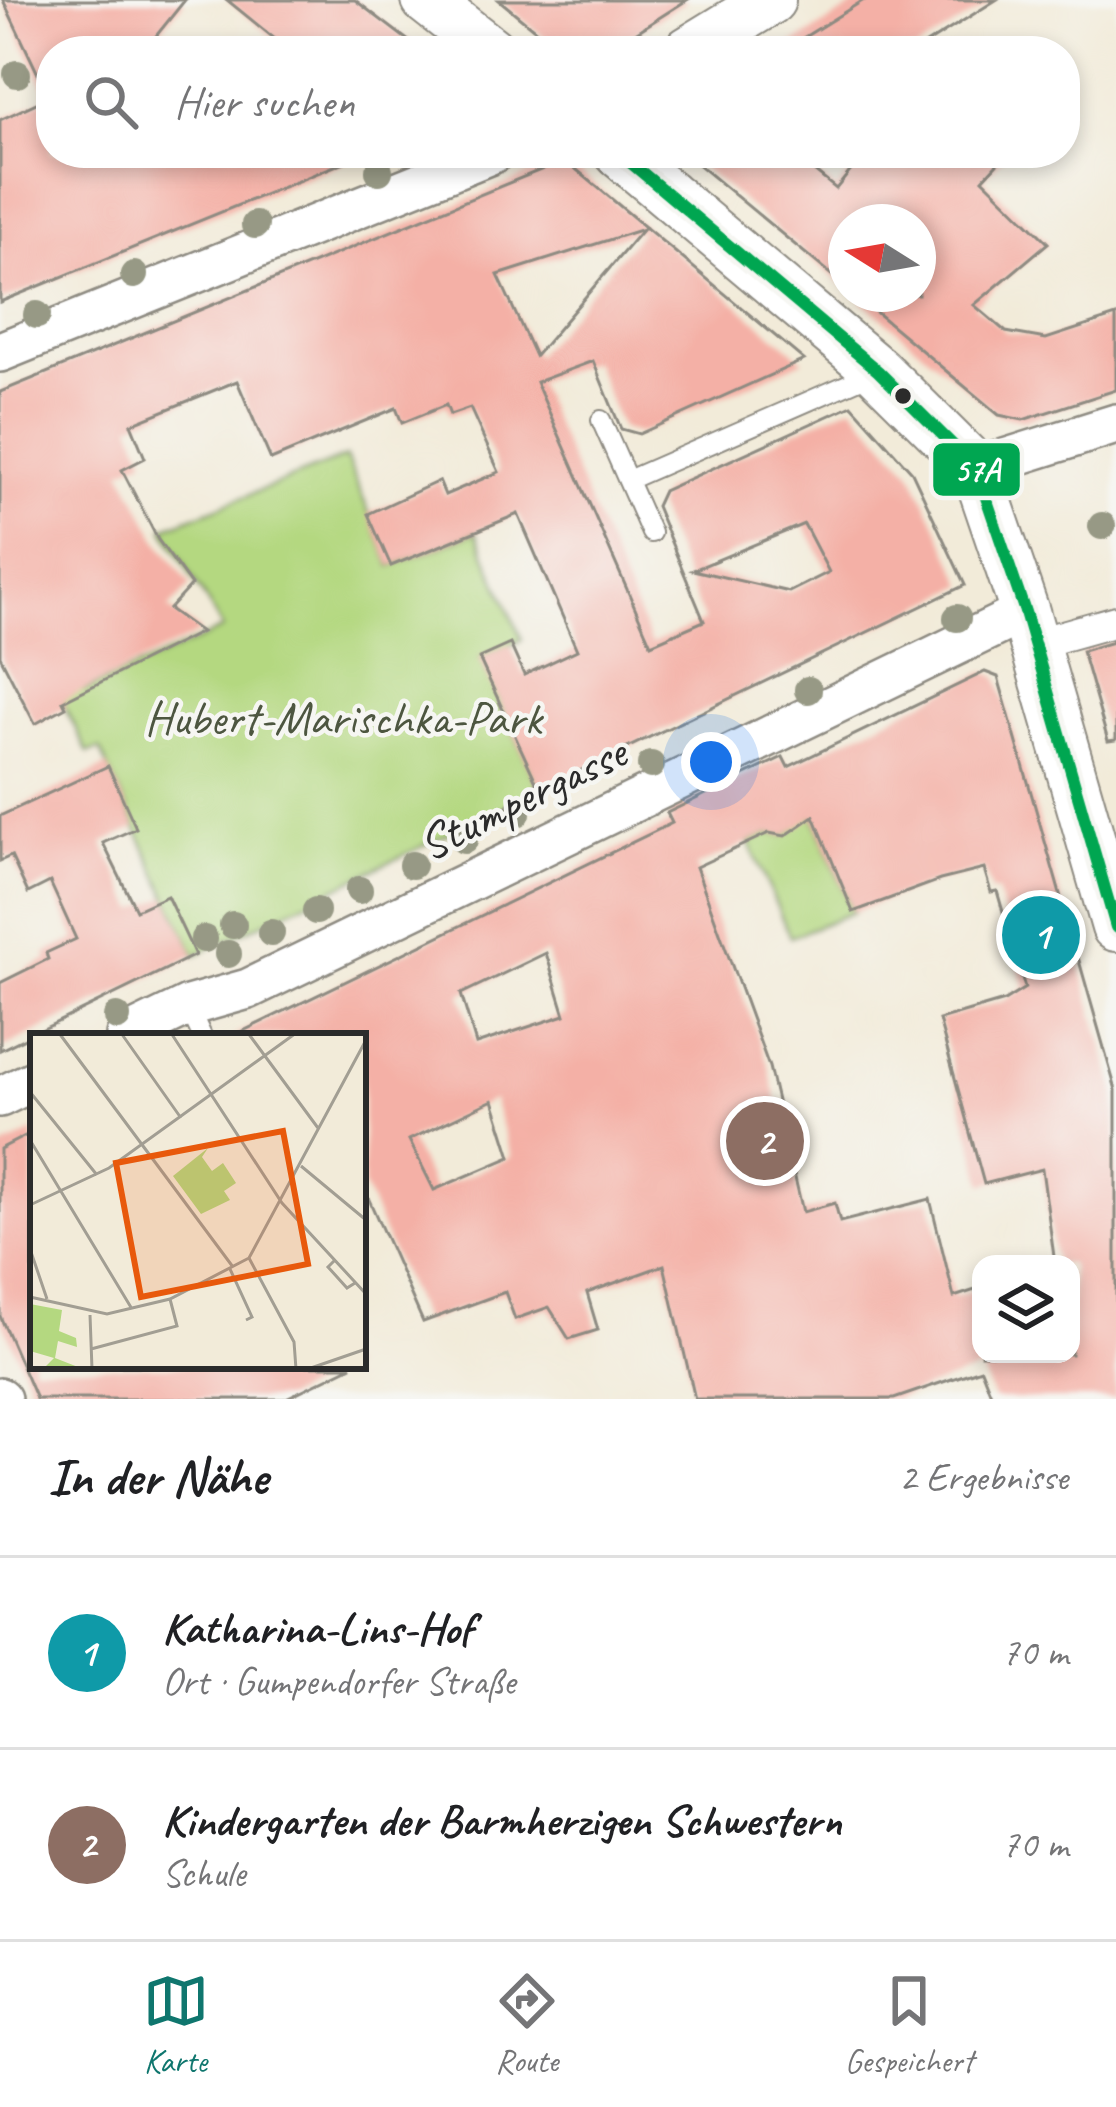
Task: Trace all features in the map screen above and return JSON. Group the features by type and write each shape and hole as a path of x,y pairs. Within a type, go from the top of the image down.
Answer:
{"street":[{"path":"426,0 472,36"},
{"path":"712,36 771,0"},
{"path":"0,352 456,168"},
{"path":"637,168 878,371 976,468 1029,628 1116,927"},
{"path":"976,468 1116,424"},
{"path":"1029,628 1116,621"},
{"name":"Stumpergasse","path":"140,1033 195,1021 248,989 1029,628"},
{"path":"0,1097 30,1082"}],"lane":[{"path":"628,480 878,371"},
{"path":"602,419 651,533"}],"green space":[{"name":"Hubert-Marischka-Park","path":"346,457 391,566 476,532 522,640 480,658 540,790 195,955 100,749 88,753 25,628 55,618 85,691 223,629 164,528"},
{"path":"812,813 853,912 790,937 749,842 769,833 785,836"}],"building":[{"path":"3,0 185,0 156,36 36,36 36,70"},
{"path":"227,0 355,0 402,36 271,36"},
{"path":"499,0 687,0 631,36 543,36"},
{"path":"864,0 996,0 939,36 806,36"},
{"path":"36,103 36,168 330,168 0,302 0,120"},
{"path":"546,168 575,168 804,360 639,434 621,429 593,361 536,382 651,644 704,621 656,506 663,491 852,405 912,472 965,585 540,790 479,658 510,644 524,675 577,650 518,514 391,566 368,514 439,481 445,495 499,472 470,408 450,415 446,405 402,423 396,408 271,460 237,381 131,424 145,458 122,470 158,540 191,585 169,609 201,632 63,701 66,707 35,724 0,656 0,392","holes":["643,229 535,356 498,275","804,524 829,572 789,592 693,570"]},
{"path":"702,168 810,168 836,189 853,168 993,168 983,179 1048,243 974,305 1006,332 1046,339 1116,316 1116,390 1023,420 999,415 876,312 936,312 936,204 828,204 828,272"},
{"path":"1116,641 1116,740 1108,741 1082,651"},
{"path":"985,672 998,677 1116,1090 1116,1399 993,1399 981,1369 894,1399 695,1399 664,1265 587,1293 598,1330 569,1339 549,1307 515,1319 505,1292 423,1322 366,1193 366,1033 239,1033 672,823 667,813 783,757 788,767","holes":["814,816 853,912 984,869 991,892 997,891 1025,988 1004,1001 939,1020 984,1184 1042,1169 1054,1255 1080,1255 1080,1363 972,1363 972,1291 954,1297 930,1199 840,1222 835,1203 803,1212 769,1067 696,867 769,833 785,836","546,953 565,1015 476,1044 461,994","493,1100 511,1157 434,1190 409,1140"]},
{"path":"108,766 136,828 103,843 136,910 167,896 195,955 0,1050 0,983 76,939 50,882 28,893 11,856 0,861 0,816"},
{"path":"30,1134 30,1369 346,1369 284,1399 36,1399 0,1316 0,1149"}],"transit line":[{"name":"57A","path":"637,168 878,371 976,468 1025,612 1116,927"}],"place":[{"name":"Katharina-Lins-Hof","path":"1041,935"},
{"name":"Kindergarten der Barmherzigen Schwestern","path":"765,1141"}]}
